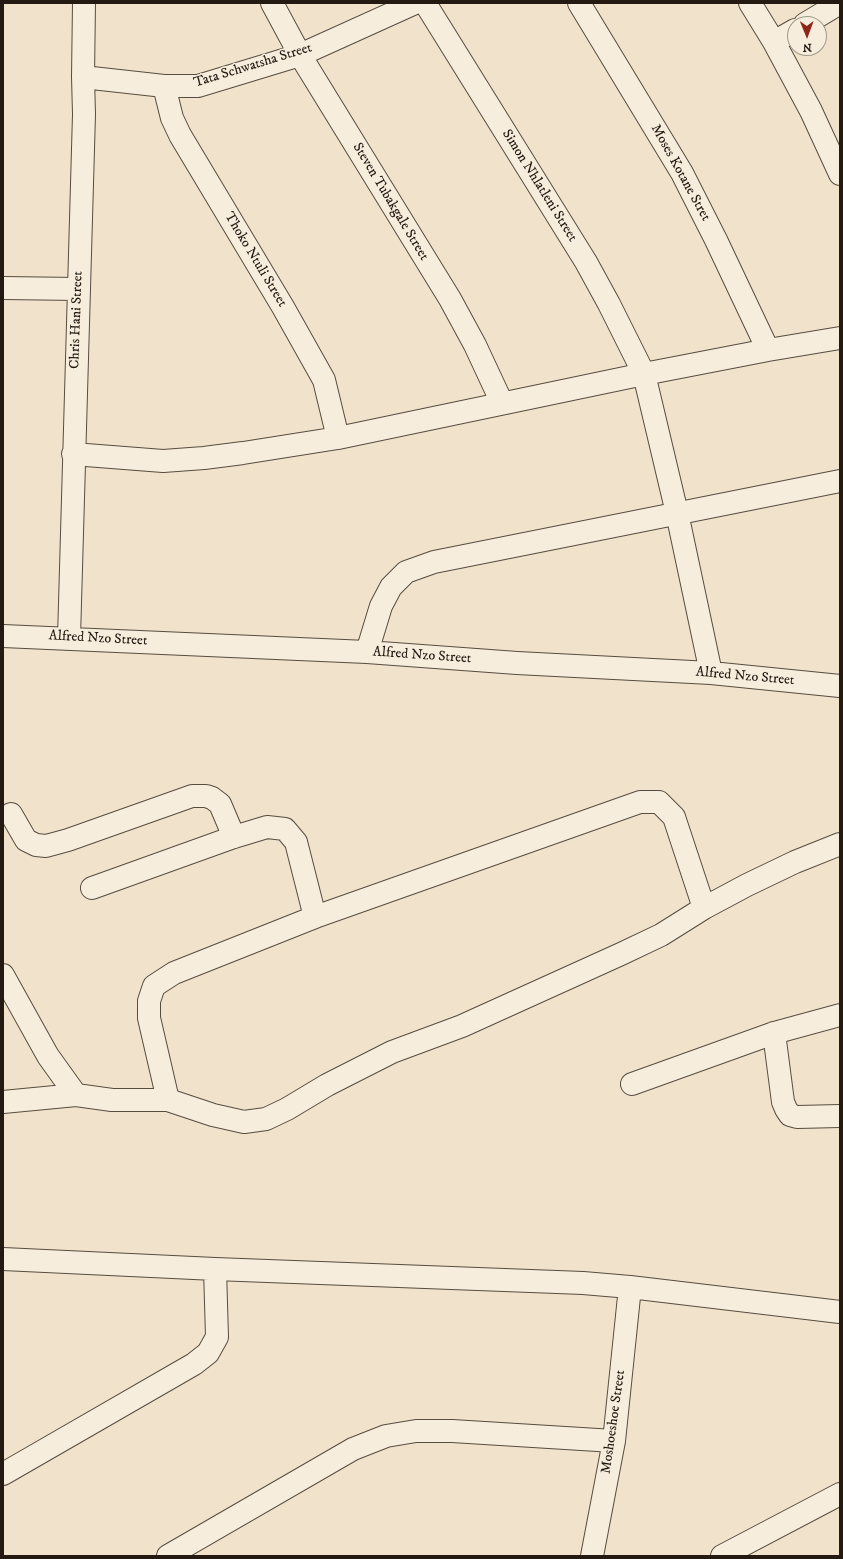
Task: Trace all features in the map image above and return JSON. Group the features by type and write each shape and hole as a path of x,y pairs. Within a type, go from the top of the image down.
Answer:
{"street":[{"name":"Chris Hani Street","path":"69,638 73,454 84,114 84,3"},
{"name":"Steven Tubakgale Street","path":"272,3 300,55 450,299 475,345 502,403"},
{"name":"Tata Schwatsha Street","path":"83,77 164,86 198,86 300,55 415,3"},
{"name":"Simon Nhlatleni Street","path":"425,3 586,262 644,374 677,514 711,673"},
{"name":"Moses Kotane Stret","path":"579,3 682,173 716,240 768,350"},
{"path":"750,3 774,42 811,111 840,174"},
{"path":"818,16 840,3"},
{"path":"774,42 787,35"},
{"name":"Thoko Ntuli Street","path":"164,86 172,118 180,135 283,307 324,380 338,438"},
{"path":"3,288 78,290"},
{"path":"73,454 162,461 204,458 338,438 644,374 768,350 840,338"},
{"path":"367,652 381,606 391,587 406,572 434,562 840,481"},
{"name":"Alfred Nzo Street","path":"3,636 367,652 517,663 711,673 840,686"},
{"path":"11,814 26,840 36,845 46,846 68,840 192,796 206,796 212,798 220,804 234,837"},
{"path":"168,1100 149,1018 149,1001 154,986 174,973 315,917 640,802 659,802 674,816 704,908"},
{"path":"92,888 234,837 267,827 285,828 296,842 315,917"},
{"path":"3,1102 76,1096 112,1100 168,1100 213,1115 244,1122 266,1119 327,1085 392,1052 462,1026 614,957 661,935 704,908 754,881 840,844"},
{"path":"3,975 48,1056 76,1096"},
{"path":"632,1084 774,1033 840,1015"},
{"path":"774,1033 783,1102 790,1115 797,1117 840,1116"},
{"path":"3,1259 215,1269 519,1280 630,1287 840,1312"},
{"path":"3,1474 194,1364 208,1353 217,1337 215,1269"},
{"name":"Moshoeshoe Street","path":"592,1556 614,1441 630,1287"},
{"path":"168,1556 353,1448 386,1436 416,1431 452,1431 614,1441"},
{"path":"722,1556 840,1494"}]}
